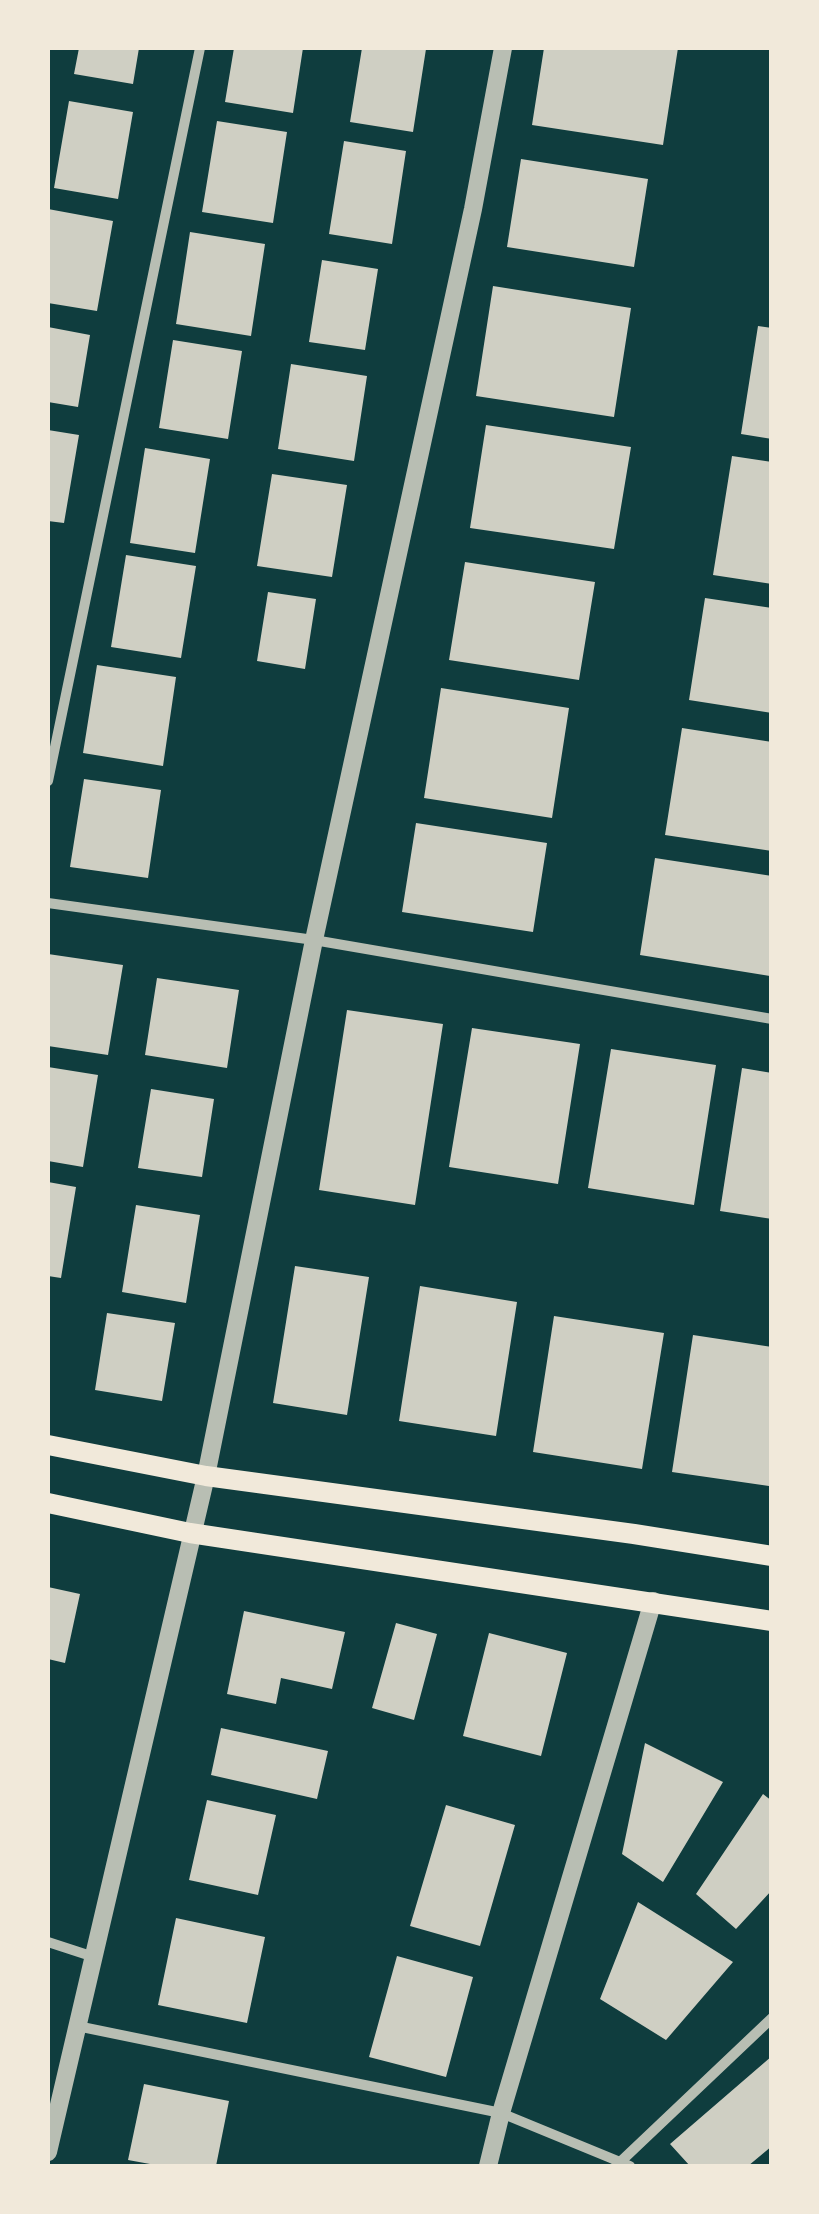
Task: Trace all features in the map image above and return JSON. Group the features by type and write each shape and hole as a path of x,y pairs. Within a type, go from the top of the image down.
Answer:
{"main road":[{"path":"48,1445 206,1476 772,1556"},
{"path":"48,1503 190,1533 772,1621"}],"street":[{"path":"48,781 200,48"},
{"path":"48,2152 206,1476 314,940 473,208 503,48"},
{"path":"48,902 314,940 772,1019"},
{"path":"488,2166 653,1601"},
{"path":"48,1942 95,1958"},
{"path":"77,2026 502,2112 623,2165 772,2018"}],"building":[{"path":"79,48 139,48 133,84 74,74"},
{"path":"234,48 303,48 293,113 225,102"},
{"path":"362,48 426,49 413,132 350,122"},
{"path":"544,48 678,48 663,145 532,125"},
{"path":"69,101 133,112 118,199 54,188"},
{"path":"217,121 287,132 273,223 202,212"},
{"path":"344,141 406,151 392,244 329,234"},
{"path":"521,159 648,179 634,267 507,247"},
{"path":"48,209 113,221 97,311 48,303"},
{"path":"190,232 265,244 251,336 176,324"},
{"path":"322,260 378,269 365,350 309,342"},
{"path":"493,286 631,308 614,417 476,396"},
{"path":"758,326 772,328 772,439 741,434"},
{"path":"48,327 90,335 78,407 48,402"},
{"path":"173,340 242,351 228,439 159,428"},
{"path":"291,364 367,376 354,461 278,449"},
{"path":"486,425 631,447 614,549 470,528"},
{"path":"48,430 79,435 64,523 48,521"},
{"path":"145,448 210,459 195,553 130,543"},
{"path":"732,456 772,462 772,584 713,575"},
{"path":"272,474 347,485 332,577 257,566"},
{"path":"126,555 196,566 181,658 111,647"},
{"path":"465,562 595,582 579,680 449,660"},
{"path":"268,592 316,599 305,669 257,661"},
{"path":"705,598 772,608 772,713 689,700"},
{"path":"97,665 176,677 163,766 83,753"},
{"path":"441,688 569,708 552,818 424,798"},
{"path":"682,728 772,742 772,851 665,835"},
{"path":"84,779 161,790 148,878 70,867"},
{"path":"416,823 547,843 533,932 402,912"},
{"path":"655,858 772,876 770,976 640,955"},
{"path":"48,954 123,965 108,1055 48,1046"},
{"path":"157,978 239,990 227,1068 145,1055"},
{"path":"347,1010 443,1024 415,1205 319,1190"},
{"path":"472,1028 580,1044 558,1184 449,1167"},
{"path":"611,1049 716,1065 694,1205 588,1188"},
{"path":"48,1067 98,1075 83,1167 48,1161"},
{"path":"742,1068 772,1073 772,1219 720,1211"},
{"path":"151,1089 214,1099 202,1177 138,1168"},
{"path":"48,1182 76,1187 61,1278 48,1276"},
{"path":"136,1205 200,1215 186,1303 122,1292"},
{"path":"295,1266 369,1277 347,1415 273,1403"},
{"path":"420,1286 517,1302 496,1436 399,1421"},
{"path":"107,1313 175,1323 162,1401 95,1390"},
{"path":"554,1316 664,1333 642,1469 533,1452"},
{"path":"693,1335 772,1347 769,1486 672,1472"},
{"path":"48,1587 80,1594 65,1663 48,1659"},
{"path":"244,1611 345,1632 332,1689 281,1678 276,1704 227,1694"},
{"path":"396,1623 437,1634 414,1720 372,1708"},
{"path":"489,1633 567,1653 541,1756 463,1736"},
{"path":"221,1728 328,1751 317,1799 211,1775"},
{"path":"645,1743 723,1782 663,1882 622,1854"},
{"path":"763,1794 772,1801 772,1890 736,1929 696,1894"},
{"path":"207,1800 276,1815 258,1895 189,1880"},
{"path":"446,1805 515,1825 480,1946 410,1926"},
{"path":"638,1902 733,1962 666,2040 600,1999"},
{"path":"176,1918 265,1937 247,2023 158,2005"},
{"path":"397,1956 473,1977 446,2077 369,2057"},
{"path":"772,2056 772,2146 748,2166 690,2166 670,2144"},
{"path":"144,2084 229,2101 216,2166 161,2166 128,2160"}]}
